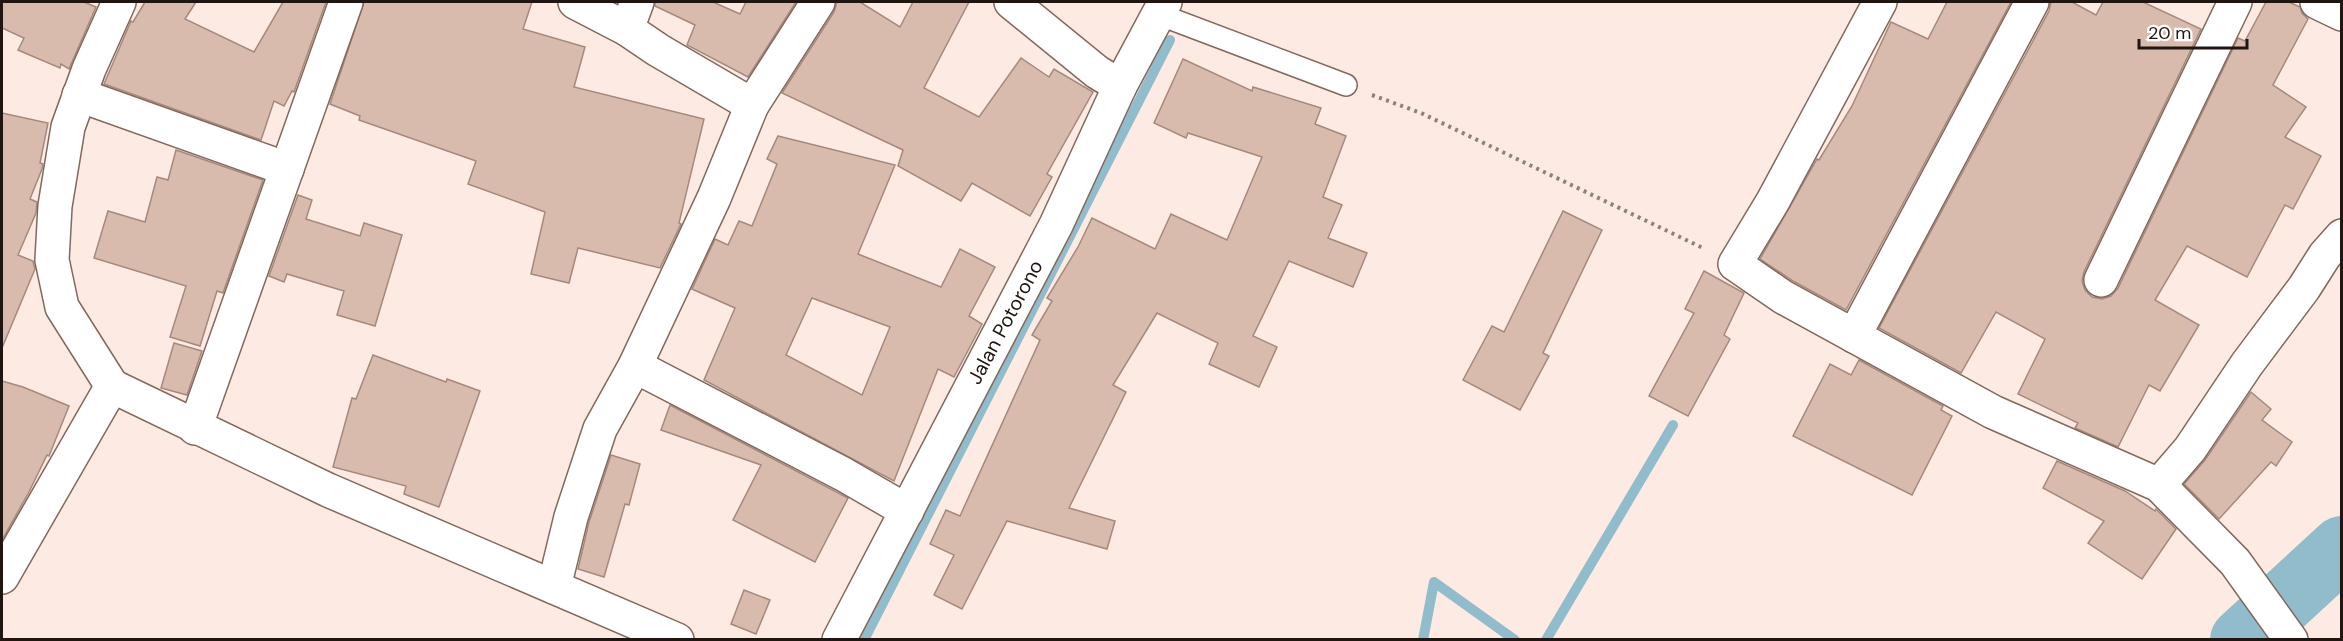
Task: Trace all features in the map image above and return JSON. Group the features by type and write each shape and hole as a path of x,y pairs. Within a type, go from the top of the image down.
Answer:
{"street":[{"path":"119,2 88,69 68,127 55,206 52,260 62,307 112,386 195,428 328,490 677,639"},
{"path":"195,428 346,2"},
{"path":"575,2 632,15 658,50 752,105"},
{"path":"554,587 571,517 600,429 635,366 714,198 752,105 818,2"},
{"path":"1011,2 1097,72 1120,86"},
{"path":"1880,2 1773,201 1735,264 1783,297 1993,412 2159,485 2235,562 2290,638"},
{"path":"1854,336 2032,2"},
{"path":"2101,280 2235,2"},
{"path":"2317,2 2342,14"},
{"name":"Jalan Potorono","path":"839,639 1056,225 1120,86 1162,8"},
{"path":"79,95 287,169"},
{"path":"2159,485 2190,449 2247,364 2304,288 2325,255 2342,236"},
{"path":"635,366 843,474 907,511"},
{"path":"2,577 112,386"}],"lane":[{"path":"1162,8 1346,85"}],"path":[{"path":"1346,85 1420,113 1735,264"}],"building":[{"path":"2,2 84,2 96,7 69,69 61,64 60,68 18,50 24,38 2,28"},
{"path":"145,2 196,2 185,19 254,52 283,2 326,2 294,92 292,91 284,106 274,101 261,140 104,84 131,21 133,22"},
{"path":"364,2 532,2 523,29 585,47 574,87 704,119 679,223 681,224 660,268 578,248 569,283 531,274 545,212 468,184 476,161 359,120 360,116 330,104"},
{"path":"655,2 713,2 740,14 746,2 796,2 748,77 687,45 695,25 655,6"},
{"path":"837,2 860,2 900,27 913,2 969,2 924,88 979,117 1021,58 1049,77 1054,69 1093,92 1047,174 1052,177 1030,216 972,183 961,201 898,166 903,150 782,93 834,12"},
{"path":"1947,2 2011,2 1846,310 1793,281 1760,259 1817,159 1819,160 1852,106 1891,22 1928,39"},
{"path":"2051,2 2072,2 2096,15 2103,2 2143,2 2201,29 2084,272 2082,281 2085,290 2092,297 2102,299 2111,296 2118,288 2238,38 2245,41 2266,2 2289,2 2300,7 2308,19 2273,85 2306,107 2285,137 2321,156 2293,209 2285,205 2247,277 2187,246 2155,300 2199,325 2160,391 2149,385 2118,447 2075,428 2078,423 2018,394 2045,339 1996,312 1961,373 1879,328 2049,11"},
{"path":"1183,59 1252,91 1253,87 1321,108 1315,124 1346,136 1323,197 1342,205 1328,238 1367,253 1353,287 1289,261 1253,336 1277,347 1259,387 1209,364 1218,343 1157,313 1113,385 1126,392 1069,508 1115,521 1107,549 1007,521 962,609 934,595 954,555 930,544 946,510 960,516 1040,340 1032,335 1052,301 1047,298 1078,247 1092,218 1155,249 1171,214 1227,240 1262,157 1188,133 1186,138 1154,123"},
{"path":"2,113 48,123 40,163 43,164 42,169 30,199 37,202 36,213 18,255 33,261 35,269 2,348"},
{"path":"778,136 895,165 858,254 941,287 960,249 995,267 969,316 982,324 954,377 938,369 894,481 704,380 735,308 692,289 715,239 728,245 739,221 752,226 777,164 767,159","holes":["812,298 890,327 862,395 786,355"]},
{"path":"176,150 263,180 223,293 217,291 200,346 170,337 186,286 94,258 108,211 145,222 157,177 168,180"},
{"path":"298,195 312,200 306,219 360,236 364,223 402,235 375,326 337,315 344,291 287,274 284,282 269,276"},
{"path":"1563,211 1602,230 1543,353 1549,356 1520,410 1463,380 1492,326 1504,332"},
{"path":"1704,271 1744,293 1724,335 1730,339 1688,416 1649,396 1694,313 1685,309"},
{"path":"174,343 202,351 187,395 161,388"},
{"path":"373,355 446,382 447,379 480,391 439,507 404,494 406,486 333,467 352,398 356,399"},
{"path":"1859,360 1943,406 1941,410 1952,416 1912,495 1793,436 1830,364 1851,375"},
{"path":"2,381 69,406 49,456 47,455 2,540"},
{"path":"2251,392 2271,409 2262,420 2292,442 2276,466 2271,462 2219,519 2184,484 2205,460"},
{"path":"670,405 848,498 815,562 733,520 761,465 661,430"},
{"path":"611,455 640,464 629,505 625,504 604,577 578,569 589,522"},
{"path":"2057,461 2125,491 2155,511 2156,509 2176,529 2142,579 2088,543 2104,521 2043,488"},
{"path":"744,590 770,600 756,634 731,624"}],"waterway":[{"path":"864,640 1170,40"},
{"path":"1546,640 1673,425"},
{"path":"2242,640 2342,548"},
{"path":"1423,640 1434,582 1515,640"}]}
